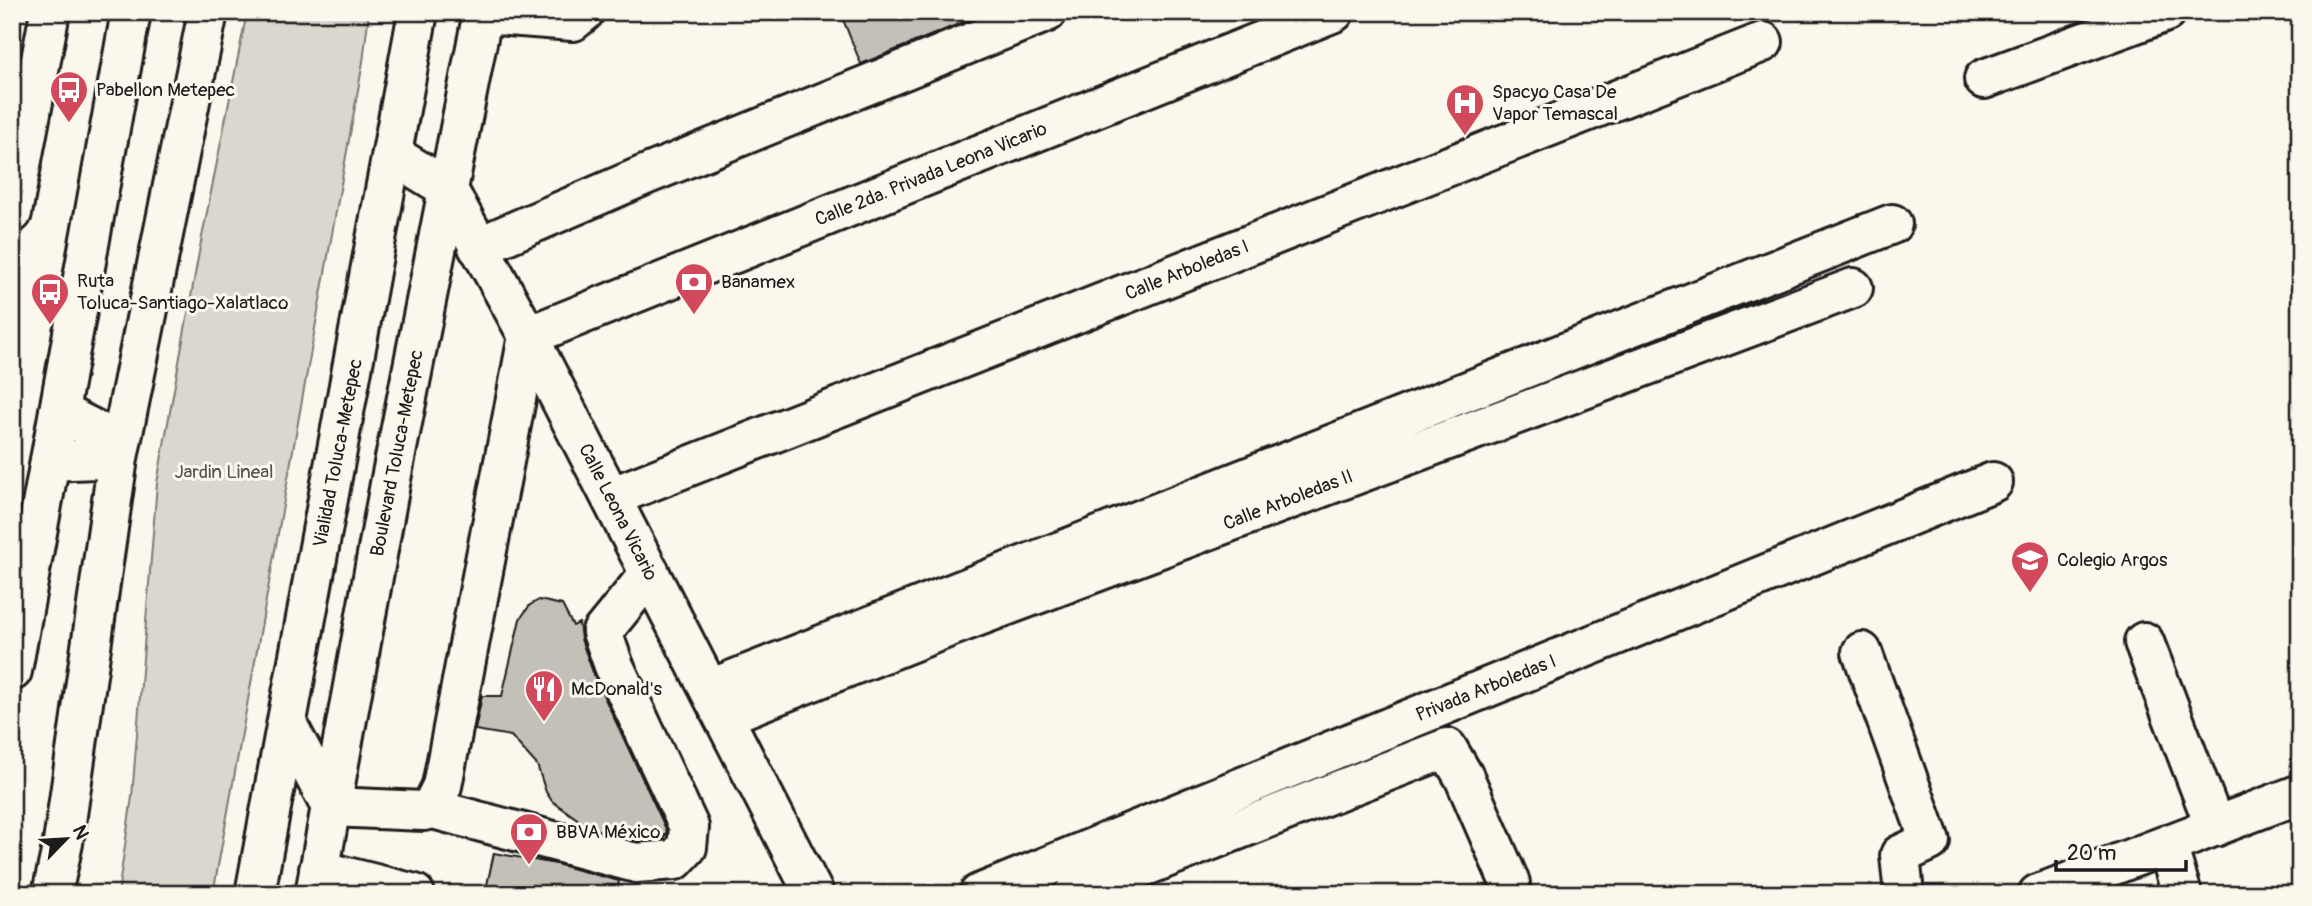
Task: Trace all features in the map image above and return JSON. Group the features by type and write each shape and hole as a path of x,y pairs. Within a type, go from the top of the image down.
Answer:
{"main road":[{"path":"12,213 50,12"},
{"path":"12,671 131,12"},
{"path":"52,894 65,829 119,450 208,12"},
{"name":"Vialidad Toluca-Metepec","path":"255,894 394,155 418,12"},
{"path":"482,13 573,21 584,12"},
{"path":"478,247 645,175 1047,12"},
{"name":"Calle 2da. Privada Leona Vicario","path":"528,337 1334,12"},
{"path":"1984,79 2166,12"},
{"name":"Boulevard Toluca-Metepec","path":"317,882 390,484 482,13"},
{"name":"Calle Arboledas I","path":"611,497 1763,42"},
{"path":"394,155 447,188"},
{"name":"Calle Leona Vicario","path":"447,188 528,337 814,894"},
{"path":"717,702 1892,224"},
{"name":"Calle Arboledas II","path":"717,702 952,626 1853,288"},
{"path":"429,808 442,786 528,337"},
{"path":"59,412 119,450"},
{"path":"50,461 119,450"},
{"name":"Privada Arboledas I","path":"979,894 1993,482"},
{"path":"287,724 331,807 418,811 429,808 636,863 675,860 687,847 689,827 614,666 602,632 650,573"},
{"path":"2144,642 2215,827"},
{"path":"1861,652 1930,841 1900,855 1904,894"},
{"path":"1074,894 1447,748 1464,777 1510,883"},
{"path":"2038,894 2300,794"},
{"path":"2167,845 2182,894"},
{"path":"317,882 415,894"}],"green space":[{"name":"Jardin Lineal","path":"247,12 369,12 363,62 213,894 118,894 132,797 157,483"}],"building":[{"path":"840,12 988,12 861,64"},
{"name":"McDonald's","path":"539,600 562,605 573,626 579,623 581,639 594,675 667,831 663,839 638,841 590,828 552,801 537,765 511,736 475,730 482,696 502,696 520,619 530,605"},
{"name":"BBVA México","path":"494,853 556,864 619,881 617,894 485,894"}],"place":[{"name":"Pabellon Metepec","path":"69,124"},
{"name":"Spacyo Casa De Vapor Temascal","path":"1465,137"},
{"name":"Banamex","path":"694,316"},
{"name":"Ruta Toluca-Santiago-Xalatlaco","path":"50,326"},
{"name":"Colegio Argos","path":"2030,594"},
{"name":"McDonald's","path":"544,723"},
{"name":"BBVA México","path":"529,866"}]}
